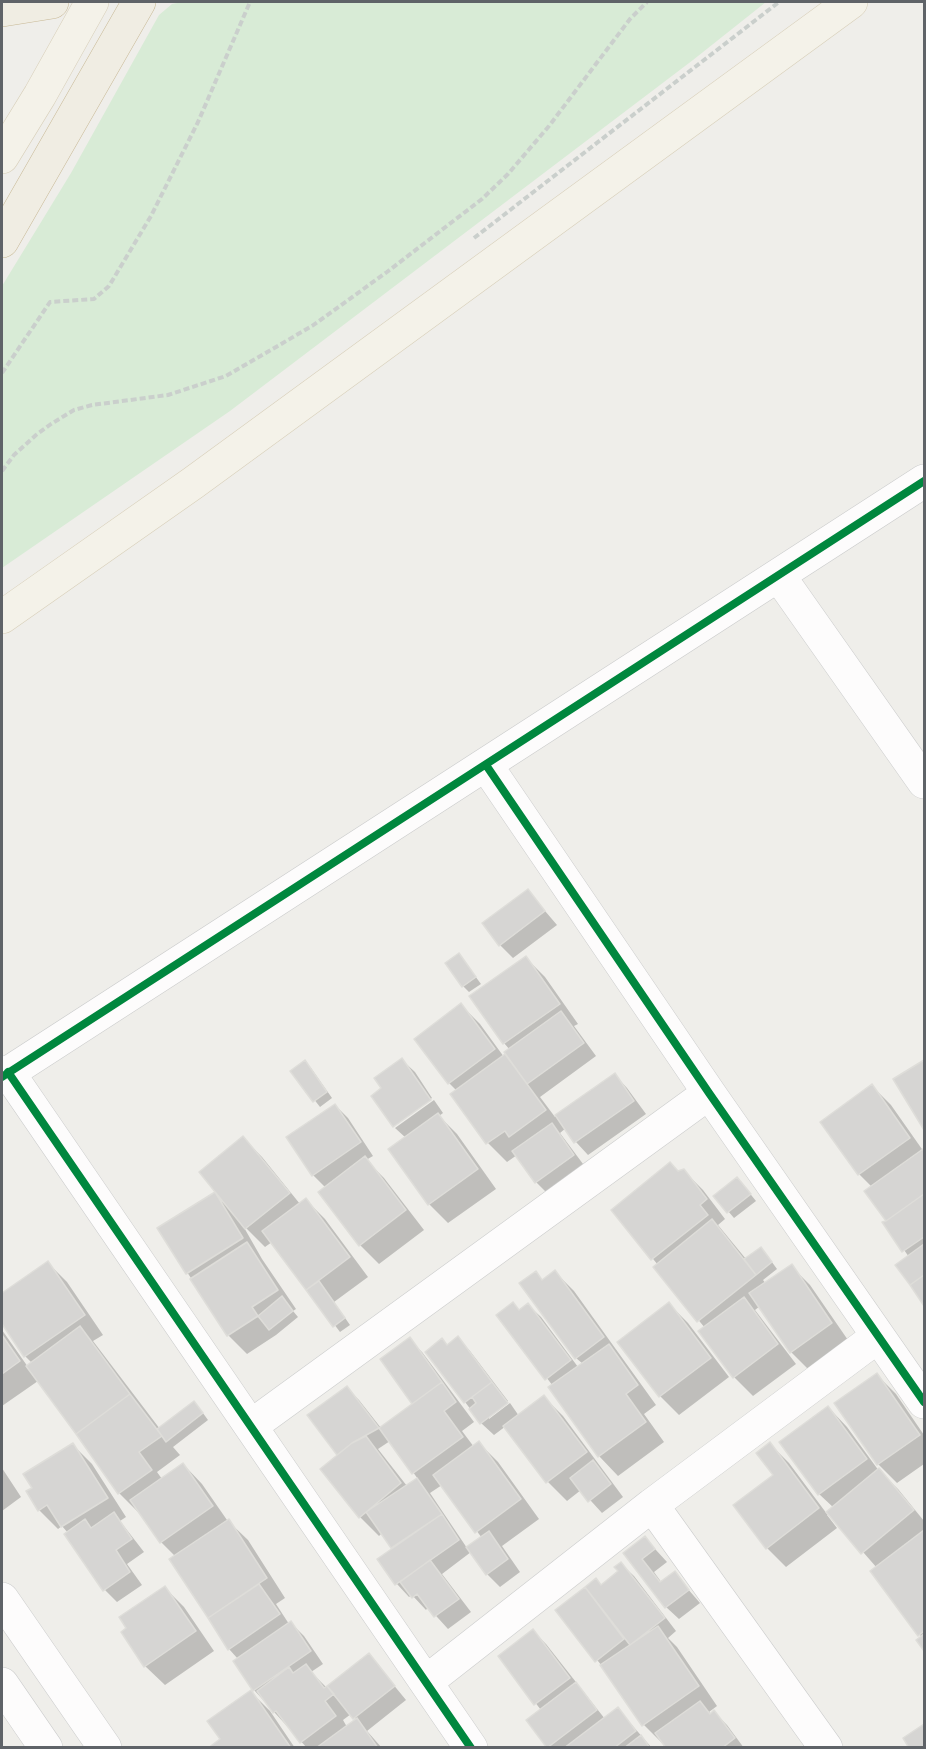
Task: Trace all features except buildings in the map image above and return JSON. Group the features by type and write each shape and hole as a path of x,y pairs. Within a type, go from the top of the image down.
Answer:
{"highway":[{"path":"2,10 51,2"},
{"path":"2,240 139,2"}],"main road":[{"path":"2,157 92,2"},
{"path":"2,617 193,483 851,2"}],"street":[{"path":"471,1748 251,1426 5,1074 924,481"},
{"path":"778,576 924,782"},
{"path":"486,765 709,1093 924,1402"},
{"path":"251,1426 709,1093"},
{"path":"426,1682 652,1505 877,1337"},
{"path":"652,1505 825,1748"},
{"path":"2,1599 105,1748"},
{"path":"2,1684 46,1748"}],"path":[{"path":"2,373 50,302 94,299 109,286 151,216 198,122 250,2"},
{"path":"2,471 14,455 36,435 74,411 92,405 168,394 226,376 312,326 387,272 482,199 508,174 549,126 630,19 647,2"},
{"path":"467,243 779,2"}],"green space":[{"path":"182,2 766,2 693,60 230,411 2,568 2,286 71,173 159,15 172,4"}],"cycle path":[{"path":"2,1077 924,481"},
{"path":"486,765 709,1093 924,1402"},
{"path":"8,1072 471,1748"}]}
